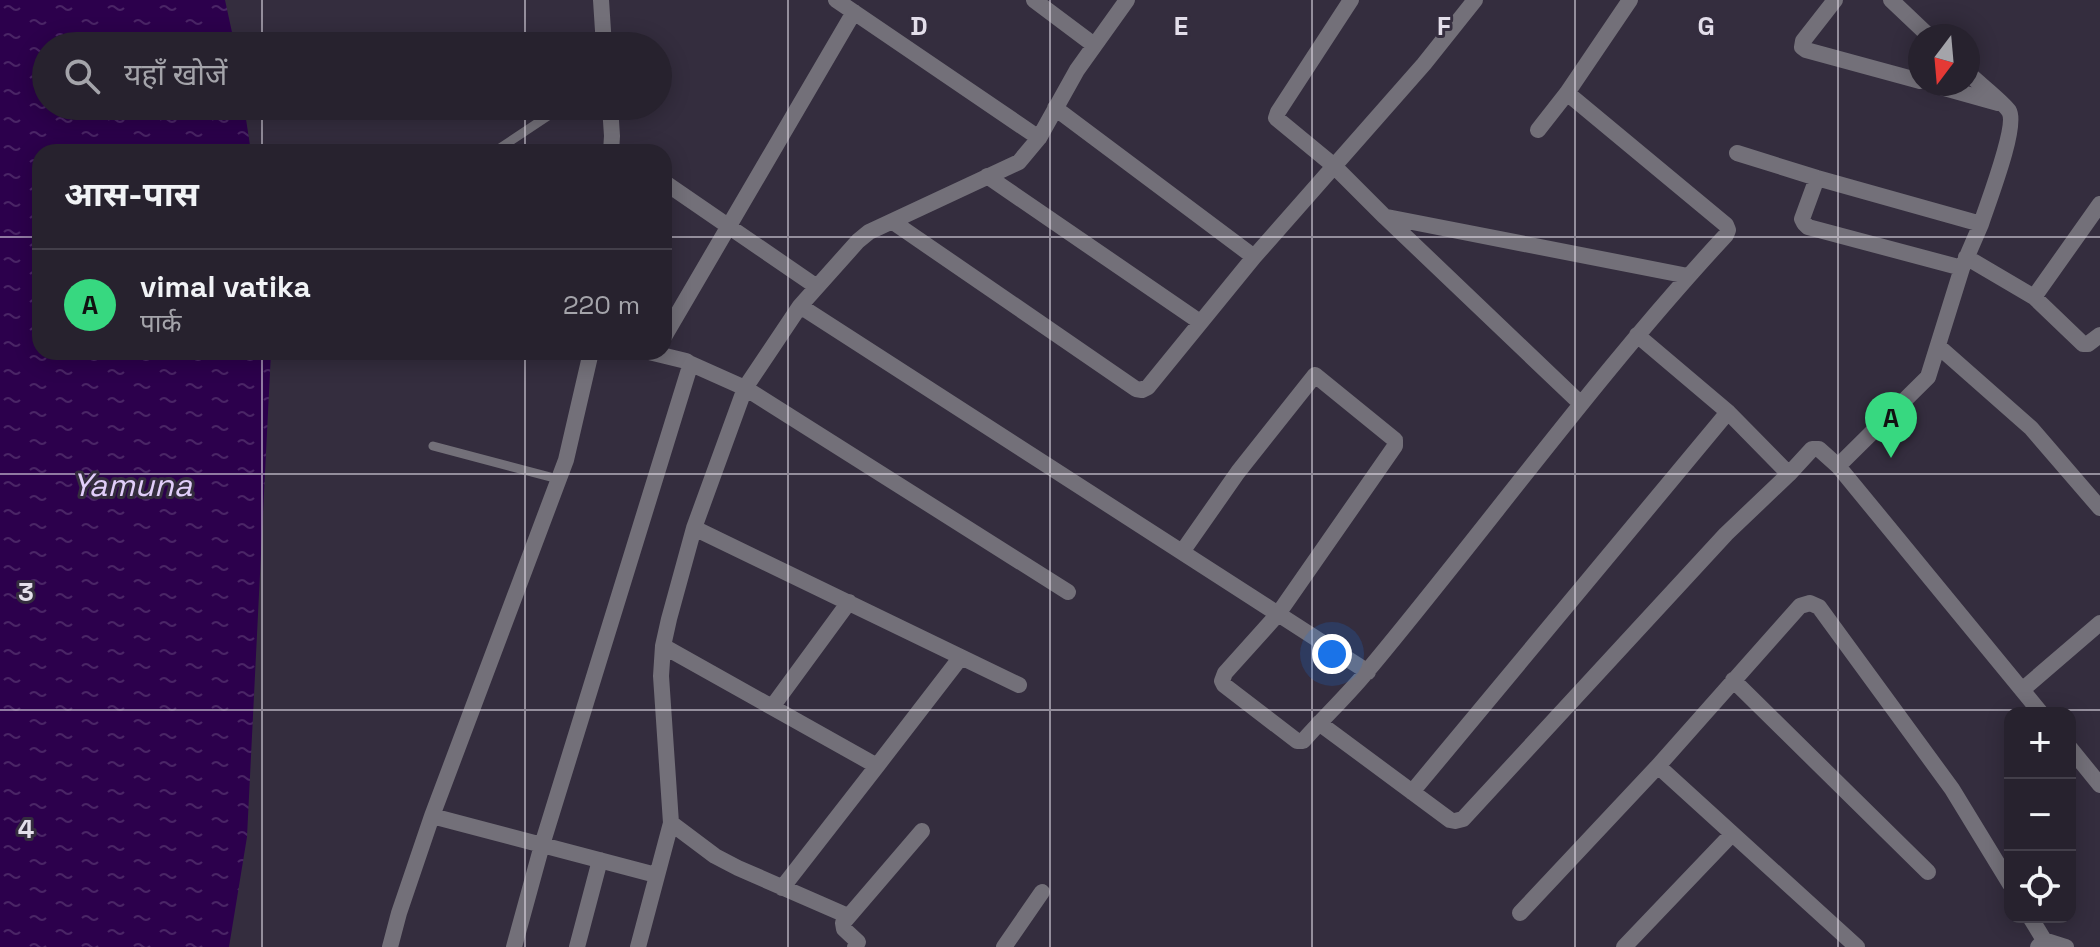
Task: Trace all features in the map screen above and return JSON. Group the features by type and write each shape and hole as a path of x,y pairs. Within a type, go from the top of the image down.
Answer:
{"street":[{"path":"601,0 603,32"},
{"path":"836,0 1039,138"},
{"path":"1034,0 1094,45"},
{"path":"638,947 671,823 669,770 661,705 663,646 694,528 745,388 800,306 858,241 869,232 1019,162 1039,138 1077,70 1127,0"},
{"path":"1351,0 1276,118 1333,165 1580,403"},
{"path":"893,222 1136,389 1142,390 1148,387 1333,165 1424,64 1475,0"},
{"path":"1538,130 1630,0"},
{"path":"1835,0 1803,41 1802,47 1908,78"},
{"path":"1891,0 1916,24"},
{"path":"672,324 854,12"},
{"path":"1838,466 1928,377 1964,262 1981,224 2002,161 2012,121 2009,111 1980,84"},
{"path":"1182,552 1238,472 1313,377 1317,376 1396,442 1278,614 1225,673 1222,681 1297,741 1303,741 1368,672 1580,403 1726,235 1726,225 1567,93"},
{"path":"1974,96 2000,103"},
{"path":"1055,108 1254,257"},
{"path":"611,120 613,144"},
{"path":"1737,153 1981,224"},
{"path":"987,176 1200,322"},
{"path":"1817,178 1802,219 1808,227 1964,262 2034,297 2079,342 2088,344 2100,335"},
{"path":"672,187 817,287"},
{"path":"2034,297 2100,204"},
{"path":"1385,217 1688,276"},
{"path":"800,306 1368,672"},
{"path":"1637,335 1728,412 1789,474"},
{"path":"1938,346 2031,428 2099,506"},
{"path":"672,358 745,388 1068,592"},
{"path":"390,947 432,816 566,460 589,360"},
{"path":"514,947 542,845 689,363"},
{"path":"1412,792 1728,412"},
{"path":"1319,723 1450,820 1463,819 1726,534 1815,448 1838,466 2036,707"},
{"path":"694,528 1019,685"},
{"path":"772,707 849,602"},
{"path":"1520,913 1658,766 1800,606 1810,603 1819,607 1952,789 2004,874"},
{"path":"2022,690 2100,623"},
{"path":"663,646 877,766"},
{"path":"782,888 961,657"},
{"path":"1733,680 1928,872"},
{"path":"2076,755 2100,785"},
{"path":"1658,766 1857,947"},
{"path":"432,816 656,875"},
{"path":"671,823 715,856 848,916"},
{"path":"855,947 857,940 842,926 922,831"},
{"path":"1624,947 1732,834"},
{"path":"577,947 600,860"},
{"path":"1004,947 1042,892"},
{"path":"2033,923 2041,943 2066,947"}],"lane":[{"path":"506,144 542,120"},
{"path":"433,446 558,479"}],"water":[{"name":"Yamuna","path":"0,0 225,0 232,32 32,32 32,120 246,120 250,144 32,144 32,360 271,360 247,837 229,947 0,947"}],"place":[{"name":"vimal vatika","path":"1891,458"}]}
